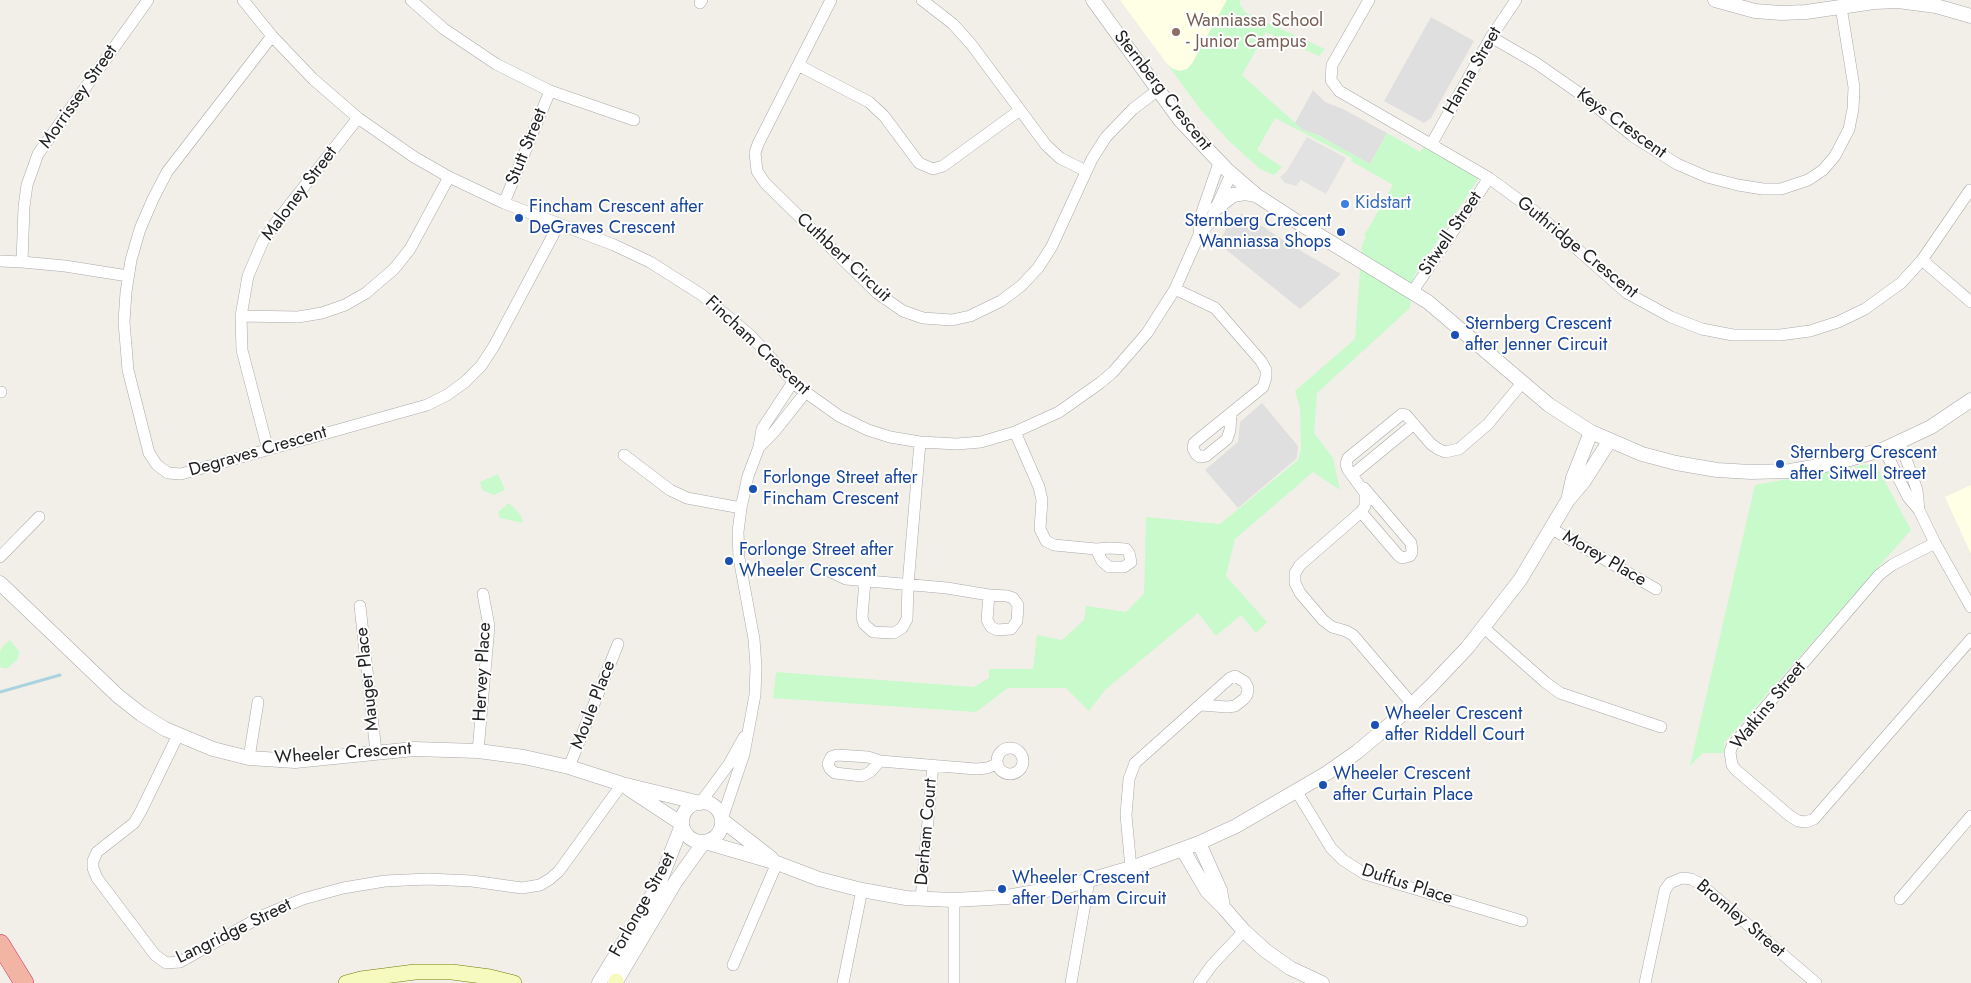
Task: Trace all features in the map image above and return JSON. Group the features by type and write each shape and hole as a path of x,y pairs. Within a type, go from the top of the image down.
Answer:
{"highway":[{"path":"0,944 24,983"}],"main road":[{"path":"346,983 379,976 415,972 452,972 490,977 514,983"}],"street":[{"name":"Morrissey Street","path":"22,262 24,208 27,185 38,154 148,0"},
{"name":"Fincham Crescent","path":"243,0 272,36 313,79 358,118 414,157 449,177 504,203 614,245 650,262 685,283 734,321 805,393 839,416 868,430 890,437 920,442 957,444 981,442 1015,432 1059,412 1100,383 1136,347 1157,319 1175,289 1199,235 1201,215 1219,162"},
{"path":"411,0 444,29 478,53 550,90 634,120"},
{"name":"Cuthbert Circuit","path":"831,0 755,152 757,171 765,183 877,293 885,300 913,315 932,319 952,320 970,316 1001,301 1020,286 1038,268 1052,246 1086,171 1106,137 1123,118 1158,90"},
{"path":"922,0 953,24 971,44 1046,145 1060,158 1086,171"},
{"name":"Sternberg Crescent","path":"1093,0 1180,120 1231,174 1256,194 1299,223 1412,291 1458,326 1549,405 1591,432 1642,454 1676,463 1716,470 1751,472 1790,471 1836,464 1884,449 1931,427 1971,400"},
{"name":"Guthridge Crescent","path":"1369,0 1332,65 1331,80 1339,91 1432,143 1489,178 1534,212 1627,293 1671,317 1702,329 1733,334 1780,335 1810,331 1838,322 1865,309 1890,292 1922,260 1970,190"},
{"name":"Hanna Street","path":"1432,143 1491,38 1516,0"},
{"path":"1715,0 1755,11 1781,13 1806,12 1898,1 1936,6 1971,16"},
{"name":"Keys Crescent","path":"1491,38 1536,63 1579,93 1634,137 1677,164 1707,176 1738,185 1763,189 1782,189 1808,180 1823,170 1835,156 1848,129 1853,109 1854,87 1841,7"},
{"name":"Degraves Crescent","path":"272,36 168,172 152,199 140,229 128,276 124,322 128,370 149,453 157,465 168,473 181,474 268,450 427,405 447,395 466,382 494,346 559,224"},
{"path":"798,65 869,102 884,116 918,162 933,169 943,166 1020,110"},
{"name":"Stutt Street","path":"504,203 550,90"},
{"name":"Maloney Street","path":"268,450 242,350 241,316 248,276 263,241 358,118"},
{"name":"Fincham Crescent","path":"1199,235 1209,224 1231,174"},
{"path":"241,316 298,317 322,313 345,305 366,293 394,269 410,249 449,177"},
{"name":"Sitwell Street","path":"1412,291 1489,178"},
{"path":"1215,209 1234,195 1256,194"},
{"path":"1922,260 1971,302"},
{"path":"0,262 65,266 128,276"},
{"path":"1175,289 1216,308 1261,361 1266,370 1263,387 1231,414"},
{"path":"704,842 717,835 720,830 744,754 746,734 752,712 755,679 754,639 739,558 738,532 741,508 748,476 759,447 762,429 793,382"},
{"path":"1362,512 1398,555 1402,558 1410,556 1412,552 1411,543 1352,476 1346,464 1348,458 1399,415 1406,415 1431,444 1438,449 1445,452 1459,449 1488,424 1522,383"},
{"path":"759,447 774,432 805,393"},
{"path":"1352,476 1414,424"},
{"path":"1015,432 1039,487 1042,500 1040,529 1043,536 1050,544 1054,545 1096,549"},
{"path":"1568,500 1573,478 1591,432"},
{"path":"746,734 729,764 701,802 686,810 682,825 690,838 777,863 819,879 862,890 921,899 954,900 1007,897 1089,881 1131,868 1183,850 1236,826 1296,792 1357,752 1412,704 1484,628 1520,580 1568,500 1584,481 1610,440"},
{"path":"865,581 862,617 864,624 872,632 888,634 902,628 907,619 920,442"},
{"path":"1900,442 1911,490 1919,510 1934,543 1971,606"},
{"path":"1884,449 1911,490"},
{"path":"624,455 670,490 686,498 741,508"},
{"path":"1361,485 1366,499 1362,512 1300,564 1295,573 1295,583 1300,593 1323,620 1332,627 1353,635 1412,704"},
{"path":"0,557 39,517"},
{"name":"Morey Place","path":"1552,529 1656,589"},
{"name":"Watkins Street","path":"1934,543 1892,564 1879,575 1732,746 1730,758 1732,764 1736,770 1790,816 1798,821 1806,822 1814,819 1971,639"},
{"path":"829,571 846,579 989,595"},
{"name":"Wheeler Crescent","path":"0,583 118,696 141,714 178,735 213,749 249,758 294,761 414,749 478,751 524,757 569,767 622,784 701,802"},
{"name":"Hervey Place","path":"478,751 489,626 483,594"},
{"name":"Mauger Place","path":"360,606 376,752"},
{"path":"1484,628 1560,693 1660,727"},
{"name":"Moule Place","path":"569,767 618,644"},
{"path":"249,758 258,702"},
{"path":"1131,868 1126,815 1130,774 1135,763 1142,755 1201,705"},
{"name":"Langridge Street","path":"178,735 142,811 134,823 97,852 93,861 93,868 97,878 155,955 166,963 180,962 264,915 303,900 344,888 386,881 428,879 472,881 522,888 540,885 559,870 622,784"},
{"name":"Derham Court","path":"880,761 976,769 987,768 997,764"},
{"name":"Derham Court","path":"921,899 933,765"},
{"name":"Wheeler Crescent","path":"622,784 682,825"},
{"name":"Duffus Place","path":"1296,792 1331,848 1350,866 1364,874 1522,921"},
{"path":"701,802 715,807 722,820 777,863"},
{"path":"1900,899 1971,816"},
{"name":"Forlonge Street","path":"599,983 659,884 682,825"},
{"name":"Forlonge Street","path":"616,982 676,881 704,842"},
{"path":"1199,843 1220,890 1223,907"},
{"path":"1183,850 1207,891 1244,931 1266,951 1290,968 1322,983"},
{"path":"733,965 777,863"},
{"name":"Bromley Street","path":"1645,983 1665,890 1670,883 1682,878 1691,879 1699,883 1816,983"},
{"path":"1071,983 1089,881"},
{"path":"843,983 862,890"},
{"path":"954,900 954,983"},
{"path":"1199,983 1212,965 1244,931"}],"shaded area":[{"name":"Wanniassa School - Junior Campus","path":"1120,0 1227,0 1192,63 1187,69 1180,71 1173,70 1168,65"},
{"path":"1431,17 1474,41 1431,118 1424,123 1384,101"},
{"path":"1313,90 1325,102 1343,109 1387,133 1370,164 1318,135 1303,130 1295,123"},
{"path":"1307,137 1346,158 1326,194 1301,180 1296,186 1285,183 1280,177 1286,172"},
{"path":"1241,214 1341,274 1300,309 1219,244 1232,217"},
{"path":"1262,403 1298,446 1297,458 1238,508 1205,470 1238,442 1240,422"},
{"path":"1971,485 1971,554 1945,497"}],"green space":[{"path":"1227,0 1240,0 1240,5 1246,13 1325,49 1319,56 1266,32 1242,75 1303,130 1318,135 1370,164 1387,133 1420,152 1427,143 1479,178 1414,276 1410,308 1317,393 1314,433 1333,458 1340,490 1313,472 1235,539 1226,576 1267,622 1256,633 1241,615 1216,636 1198,613 1106,689 1089,711 1066,688 1008,688 976,712 773,698 776,672 974,687 989,678 989,669 1033,669 1037,635 1062,640 1084,620 1086,606 1126,612 1144,594 1146,517 1220,524 1298,460 1301,449 1300,408 1295,391 1355,339 1362,244 1366,237 1364,236 1393,185 1351,161 1352,158 1275,118 1257,150 1282,167 1274,175 1260,169 1229,141 1200,109 1168,65 1180,71 1187,69 1192,64"},
{"path":"1875,463 1911,530 1724,743 1724,753 1703,753 1690,766 1755,485"},
{"path":"498,474 505,490 494,495 482,490 480,482"},
{"path":"509,503 521,515 523,523 500,518 498,512 504,507 506,508 505,506"},
{"path":"10,640 19,651 18,659 8,668 2,668 0,666 0,652 3,646"}],"waterway":[{"path":"0,692 60,675"}],"place":[{"name":"Wanniassa School - Junior Campus","path":"1176,32"},
{"name":"Kidstart","path":"1345,204"},
{"name":"Fincham Crescent after DeGraves Crescent","path":"519,218"},
{"name":"Sternberg Crescent Wanniassa Shops","path":"1341,232"},
{"name":"Sternberg Crescent after Jenner Circuit","path":"1455,335"},
{"name":"Sternberg Crescent after Sitwell Street","path":"1780,464"},
{"name":"Forlonge Street after Fincham Crescent","path":"753,489"},
{"name":"Forlonge Street after Wheeler Crescent","path":"729,561"},
{"name":"Wheeler Crescent after Riddell Court","path":"1375,725"},
{"name":"Wheeler Crescent after Curtain Place","path":"1323,785"},
{"name":"Wheeler Crescent after Derham Circuit","path":"1002,889"}]}
